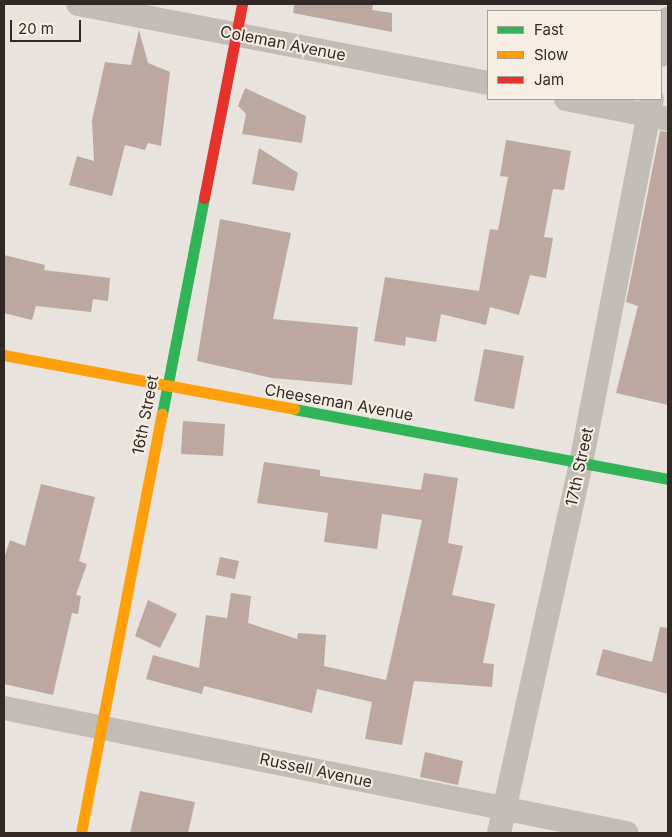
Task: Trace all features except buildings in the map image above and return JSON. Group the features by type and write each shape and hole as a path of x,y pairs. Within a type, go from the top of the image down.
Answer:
{"street":[{"name":"Coleman Avenue","path":"78,4 487,84"},
{"name":"16th Street","path":"81,833 242,4"},
{"path":"662,50 668,19"},
{"path":"574,100 656,111"},
{"name":"17th Street","path":"499,833 581,463 656,111"},
{"name":"Cheeseman Avenue","path":"4,355 668,479"},
{"name":"Russell Avenue","path":"4,708 102,726 628,833"}],"traffic: fast":[{"path":"162,414 204,198"},
{"path":"294,409 668,479"}],"traffic: slow":[{"path":"4,355 294,409"},
{"path":"81,833 162,414"}],"traffic: jam":[{"path":"204,198 242,4"}]}
